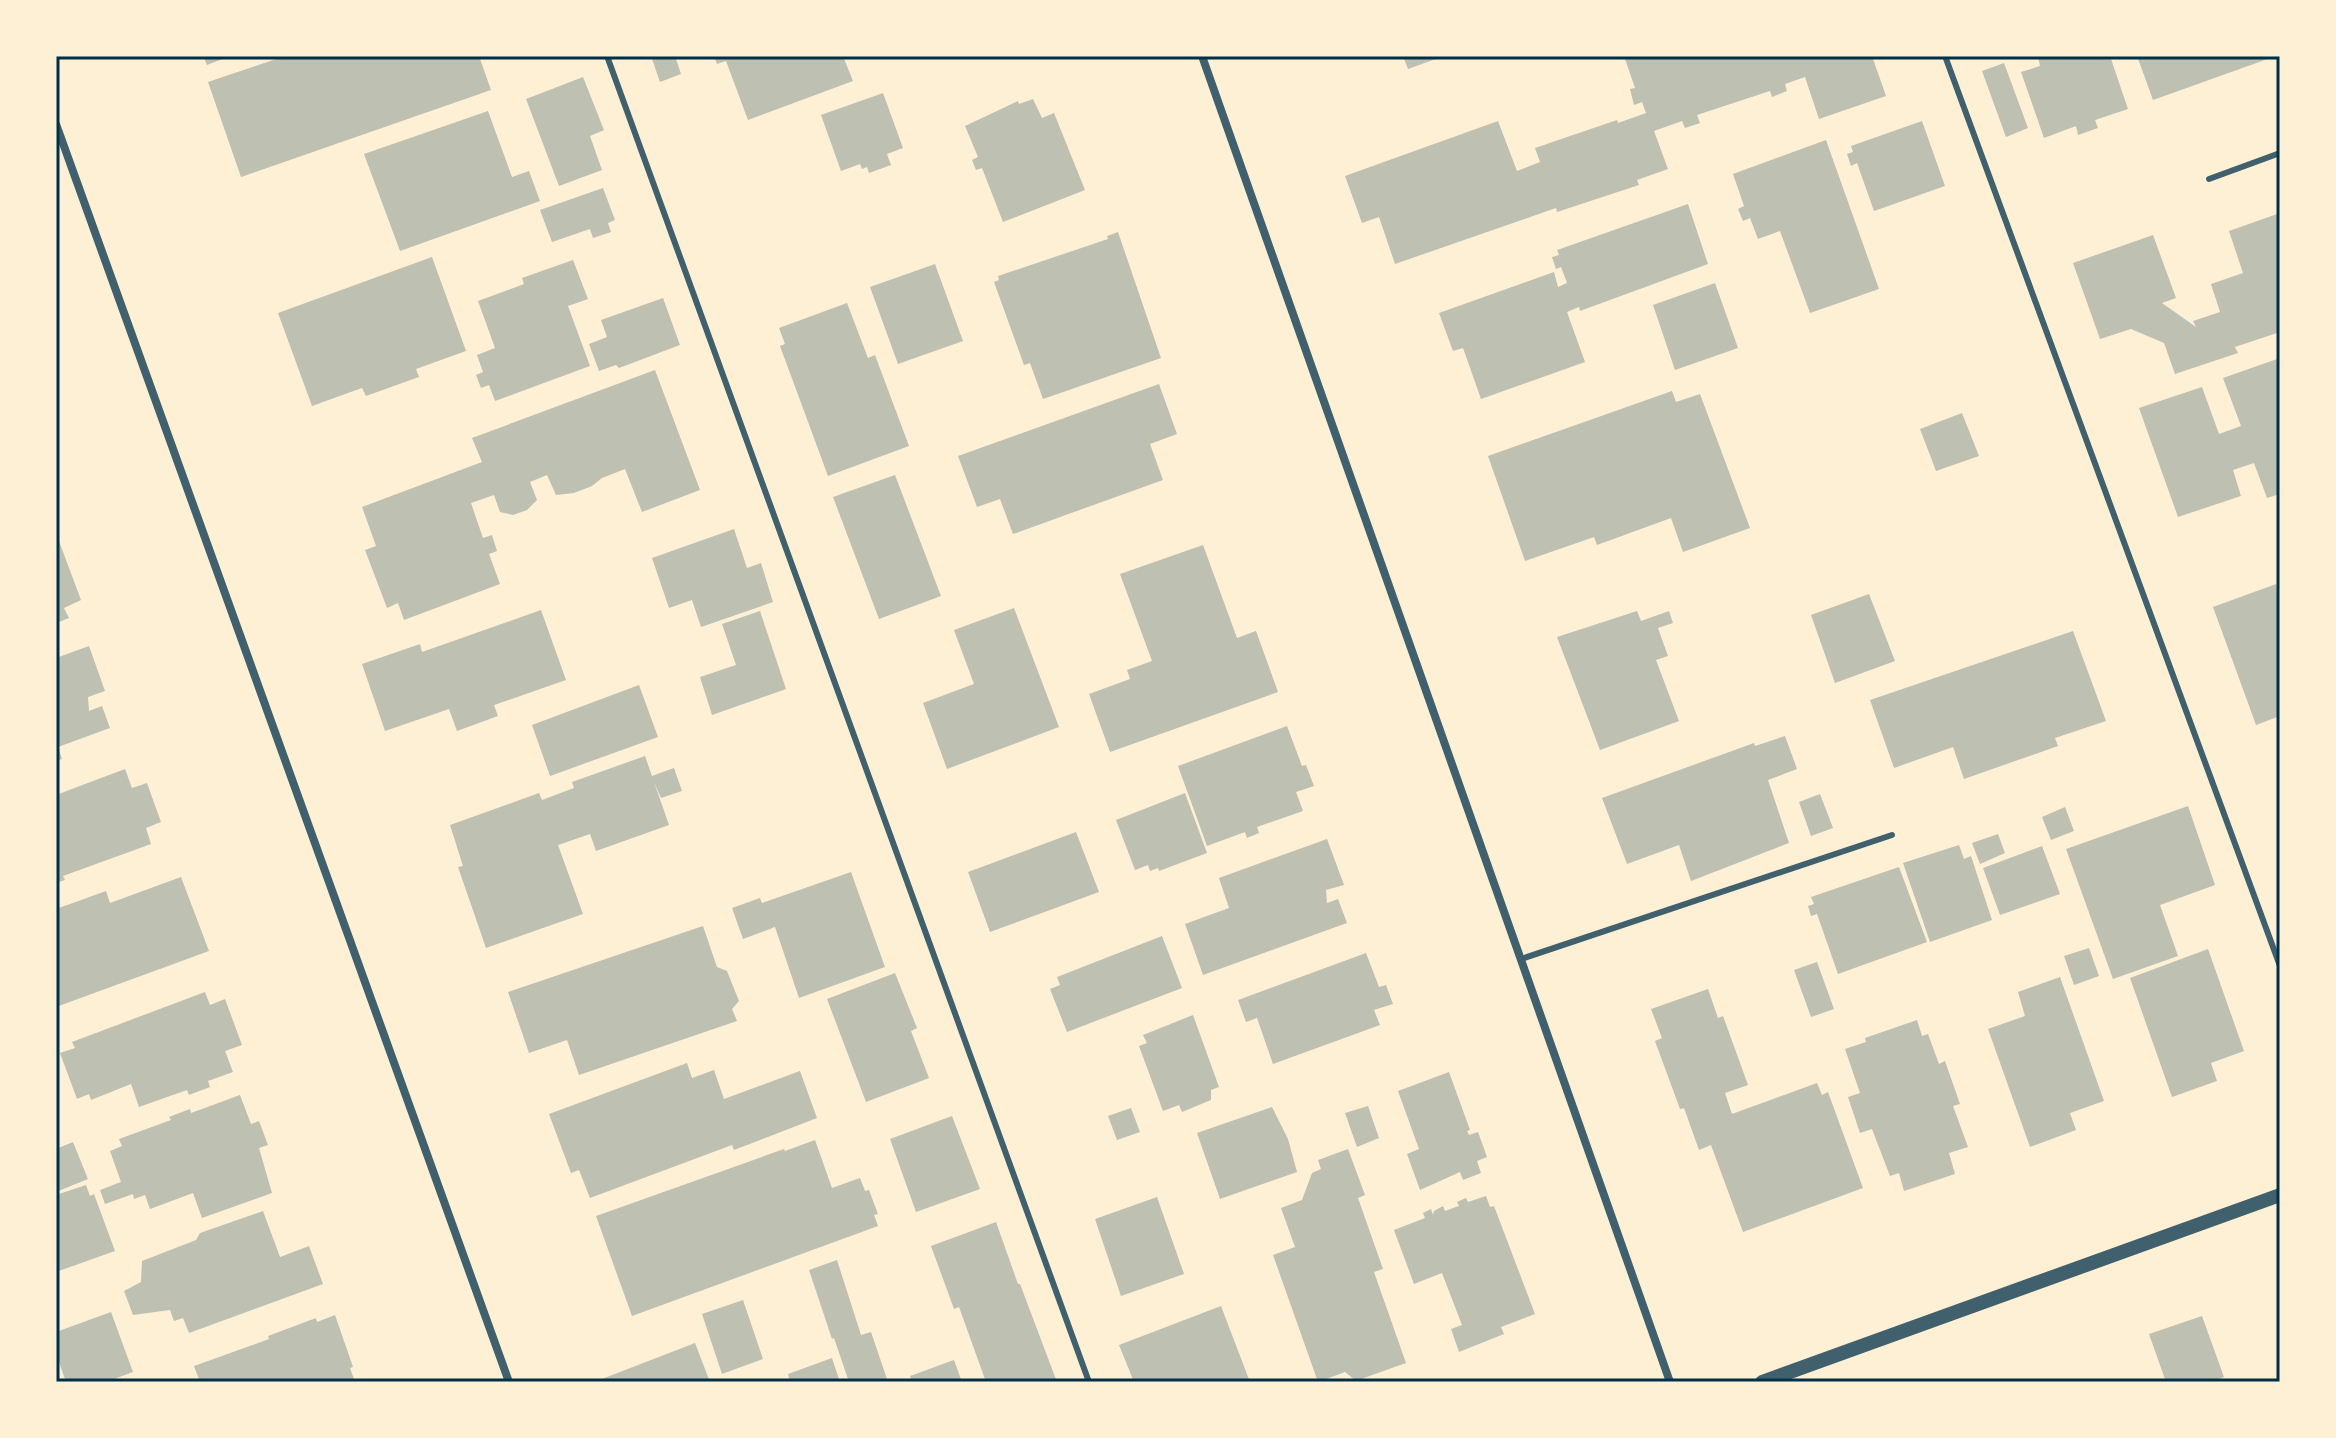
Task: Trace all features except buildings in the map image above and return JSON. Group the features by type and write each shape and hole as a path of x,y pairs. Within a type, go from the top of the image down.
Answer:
{"street":[{"path":"1202,56 1670,1382"},
{"path":"56,124 509,1382"},
{"path":"1762,1382 2280,1195"}],"lane":[{"path":"607,56 1089,1382"},
{"path":"1945,56 2280,966"},
{"path":"2209,179 2280,153"},
{"path":"1521,959 1892,835"}]}
